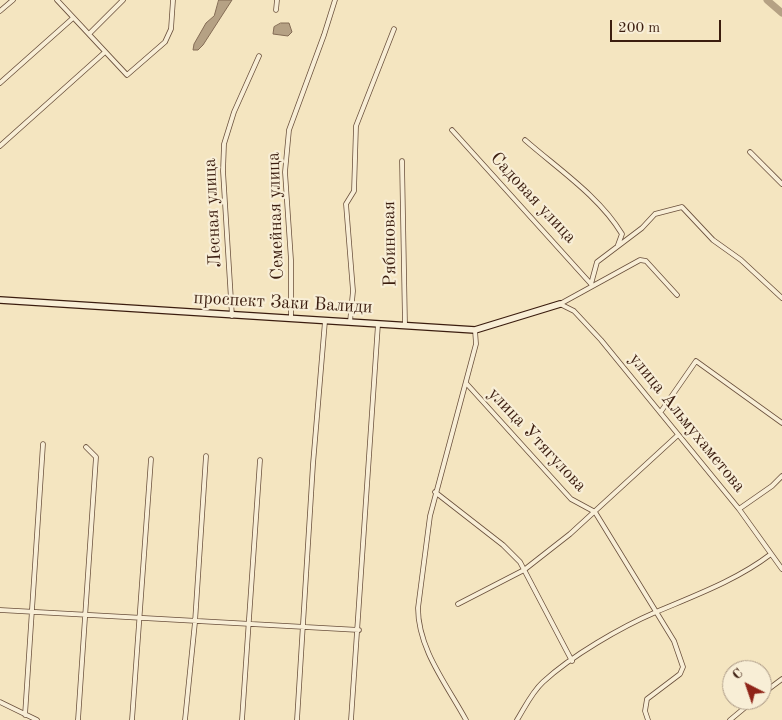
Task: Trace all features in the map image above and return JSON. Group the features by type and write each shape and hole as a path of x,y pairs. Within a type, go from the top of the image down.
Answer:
{"street":[{"path":"0,11 13,0"},
{"path":"57,0 127,75 165,42 171,29 173,0"},
{"path":"88,34 123,0"},
{"path":"276,10 277,0"},
{"name":"Семейная улица","path":"291,319 290,234 285,172 289,130 335,0"},
{"path":"0,82 73,18"},
{"path":"350,322 353,291 346,204 354,191 356,126 394,29"},
{"path":"0,146 106,52"},
{"name":"Лесная улица","path":"232,316 223,171 224,144 234,112 259,56"},
{"name":"Садовая улица","path":"452,130 592,285"},
{"path":"525,140 588,194 622,234 617,247"},
{"path":"750,152 782,184"},
{"name":"Рябиновая","path":"402,162 405,325"},
{"path":"592,285 598,262 642,228 655,214 682,207 713,240 741,260 782,298"},
{"path":"560,304 640,260 646,261 677,295"},
{"name":"проспект Заки Валиди","path":"0,300 476,330 560,304"},
{"name":"улица Альмухаметова","path":"560,304 569,307 585,322 739,509 782,569"},
{"path":"298,720 324,321"},
{"path":"351,720 359,630 378,324"},
{"path":"466,720 432,660 418,622 435,492 476,344 476,330"},
{"path":"662,410 696,361 782,423"},
{"name":"улица Утягулова","path":"466,383 571,499 594,512 674,641 684,667 680,674 646,699 645,711 648,720"},
{"path":"458,604 524,570 594,512 678,435"},
{"path":"25,715 43,444"},
{"path":"78,720 96,457 86,447"},
{"path":"185,720 195,622 206,456"},
{"path":"132,720 151,459"},
{"path":"242,720 260,460"},
{"path":"739,509 772,486 782,476"},
{"path":"435,492 503,545 520,562 572,661"},
{"path":"517,720 542,682 600,641 655,612 686,600 752,569 771,554"},
{"path":"0,610 359,630"},
{"path":"0,702 37,720"},
{"path":"730,720 742,710"}],"shaded area":[{"path":"219,0 232,0 203,45 198,50 193,50 194,44 206,23 214,16"},
{"path":"281,23 289,23 292,32 288,36 273,34 274,27"}],"waterway":[{"path":"767,0 782,13"}]}
